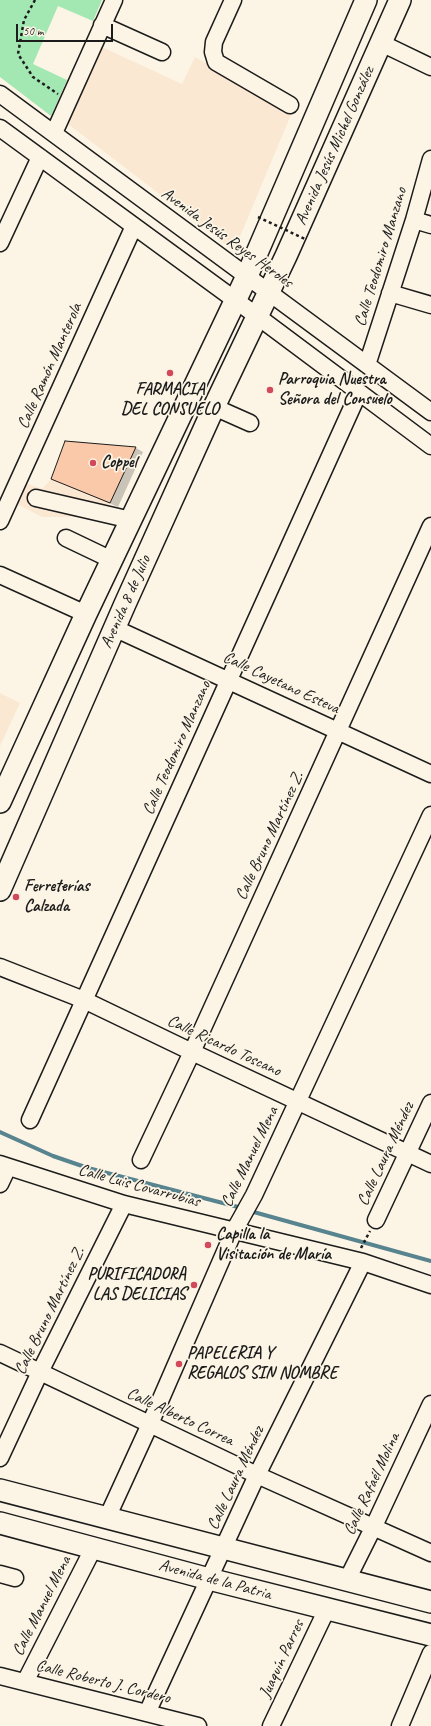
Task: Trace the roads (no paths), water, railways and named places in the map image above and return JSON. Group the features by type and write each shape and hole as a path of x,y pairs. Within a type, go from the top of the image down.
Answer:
{"main road":[{"name":"Avenida Jesús Michel González","path":"235,300 247,276 366,0"},
{"name":"Avenida Jesús Michel González","path":"257,316 286,256 400,0"},
{"name":"Avenida 8 de Julio","path":"0,802 86,614 235,300"},
{"name":"Avenida 8 de Julio","path":"0,890 114,628 257,316"},
{"name":"Avenida de la Patria","path":"0,1490 431,1602"},
{"name":"Avenida de la Patria","path":"0,1523 209,1579 431,1635"}],"street":[{"path":"54,133 114,0"},
{"path":"234,0 214,42 213,52 216,62 290,104"},
{"path":"102,26 162,52"},
{"path":"381,43 431,67"},
{"name":"Avenida Jesús Reyes Heroles","path":"0,94 431,412"},
{"path":"0,128 257,316 431,446"},
{"path":"0,243 40,157"},
{"name":"Calle Teodomiro Manzano","path":"367,365 414,220 431,159"},
{"path":"414,220 431,225"},
{"name":"Calle Ramón Manterola","path":"0,521 134,226"},
{"path":"390,293 431,305"},
{"name":"Calle Teodomiro Manzano","path":"30,1120 359,392"},
{"path":"214,407 250,422"},
{"path":"36,498 131,520"},
{"name":"Calle Bruno Martínez Z.","path":"141,1160 192,1052 431,526"},
{"path":"66,538 112,560"},
{"path":"0,575 86,614"},
{"name":"Calle Cayetano Esteva","path":"114,628 431,774"},
{"name":"Calle Manuel Mena","path":"107,1518 236,1229 254,1195 431,815"},
{"name":"Calle Ricardo Toscano","path":"0,967 84,1000 431,1164"},
{"name":"Calle Laura Méndez","path":"376,1220 431,1103"},
{"path":"0,1184 4,1166"},
{"name":"Calle Luis Covarrubias","path":"4,1166 124,1204 363,1255 431,1285"},
{"name":"Calle Bruno Martínez Z.","path":"0,1458 40,1372 124,1204"},
{"name":"Calle Laura Méndez","path":"147,1713 257,1475 363,1255"},
{"name":"Calle Alberto Correa","path":"0,1353 257,1475 374,1526 431,1553"},
{"name":"Calle Rafaél Molina","path":"347,1580 431,1404"},
{"name":"Calle Manuel Mena","path":"25,1682 94,1547"},
{"name":"Juaquín Parres","path":"271,1726 327,1609"},
{"path":"400,1726 431,1653"},
{"name":"Calle Roberto J. Cordero","path":"0,1676 198,1726"}],"waterway":[{"path":"0,1132 53,1156 88,1168 242,1208"},
{"path":"250,1211 431,1261"}],"place":[{"name":"FARMACIA DEL CONSUELO","path":"170,373"},
{"name":"Parroquia Nuestra Señora del Consuelo","path":"270,390"},
{"name":"Coppel","path":"93,463"},
{"name":"Ferreterías Calzada","path":"16,897"},
{"name":"Capilla la Visitación de María","path":"208,1245"},
{"name":"PURIFICADORA LAS DELICIAS","path":"194,1285"},
{"name":"PAPELERIA Y REGALOS SIN NOMBRE","path":"179,1364"}]}
